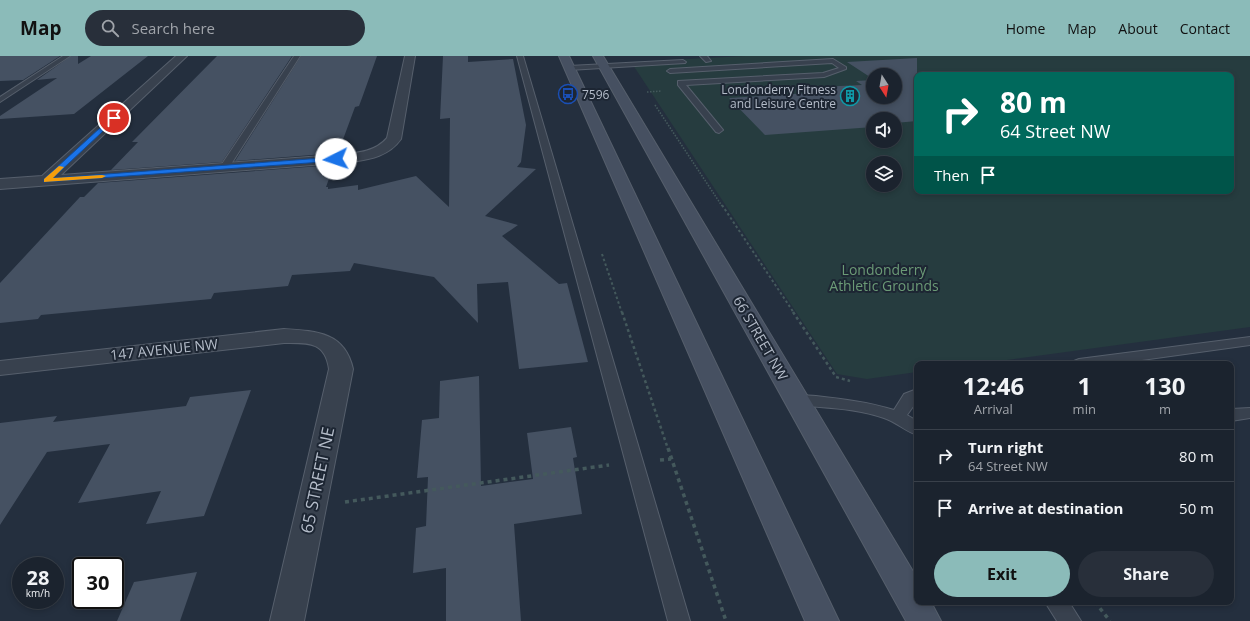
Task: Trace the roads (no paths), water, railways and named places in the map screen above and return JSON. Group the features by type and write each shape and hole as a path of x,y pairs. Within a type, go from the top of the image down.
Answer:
{"main road":[{"name":"66 STREET NW","path":"600,61 914,604"},
{"path":"567,62 822,621"},
{"name":"66 STREET NW","path":"915,605 924,621"}],"street":[{"path":"46,181 182,56"},
{"path":"0,184 354,158 379,152 394,139 410,56"},
{"name":"147 AVENUE NW","path":"0,368 284,336 315,338 328,343"},
{"name":"65 STREET NE","path":"286,621 341,368 338,356 328,343"}],"lane":[{"path":"0,100 67,56"},
{"path":"226,168 297,56"},
{"path":"520,56 679,621"},
{"path":"658,56 664,63"},
{"path":"771,57 795,56"},
{"path":"680,83 824,75 844,68 825,56"},
{"path":"567,62 600,61 648,64 716,60"},
{"path":"648,64 670,71 833,62"},
{"path":"670,71 720,130"},
{"path":"1116,361 1250,341"},
{"path":"897,417 910,398 914,396"},
{"path":"797,400 874,409 897,417 914,427"},
{"path":"1234,415 1250,413"},
{"path":"1058,605 1070,621"}],"place":[{"name":"7596","path":"568,94"},
{"name":"Londonderry Fitness and Leisure Centre","path":"850,96"}],"park label":[{"name":"Londonderry Athletic Grounds","path":"884,278"}]}
